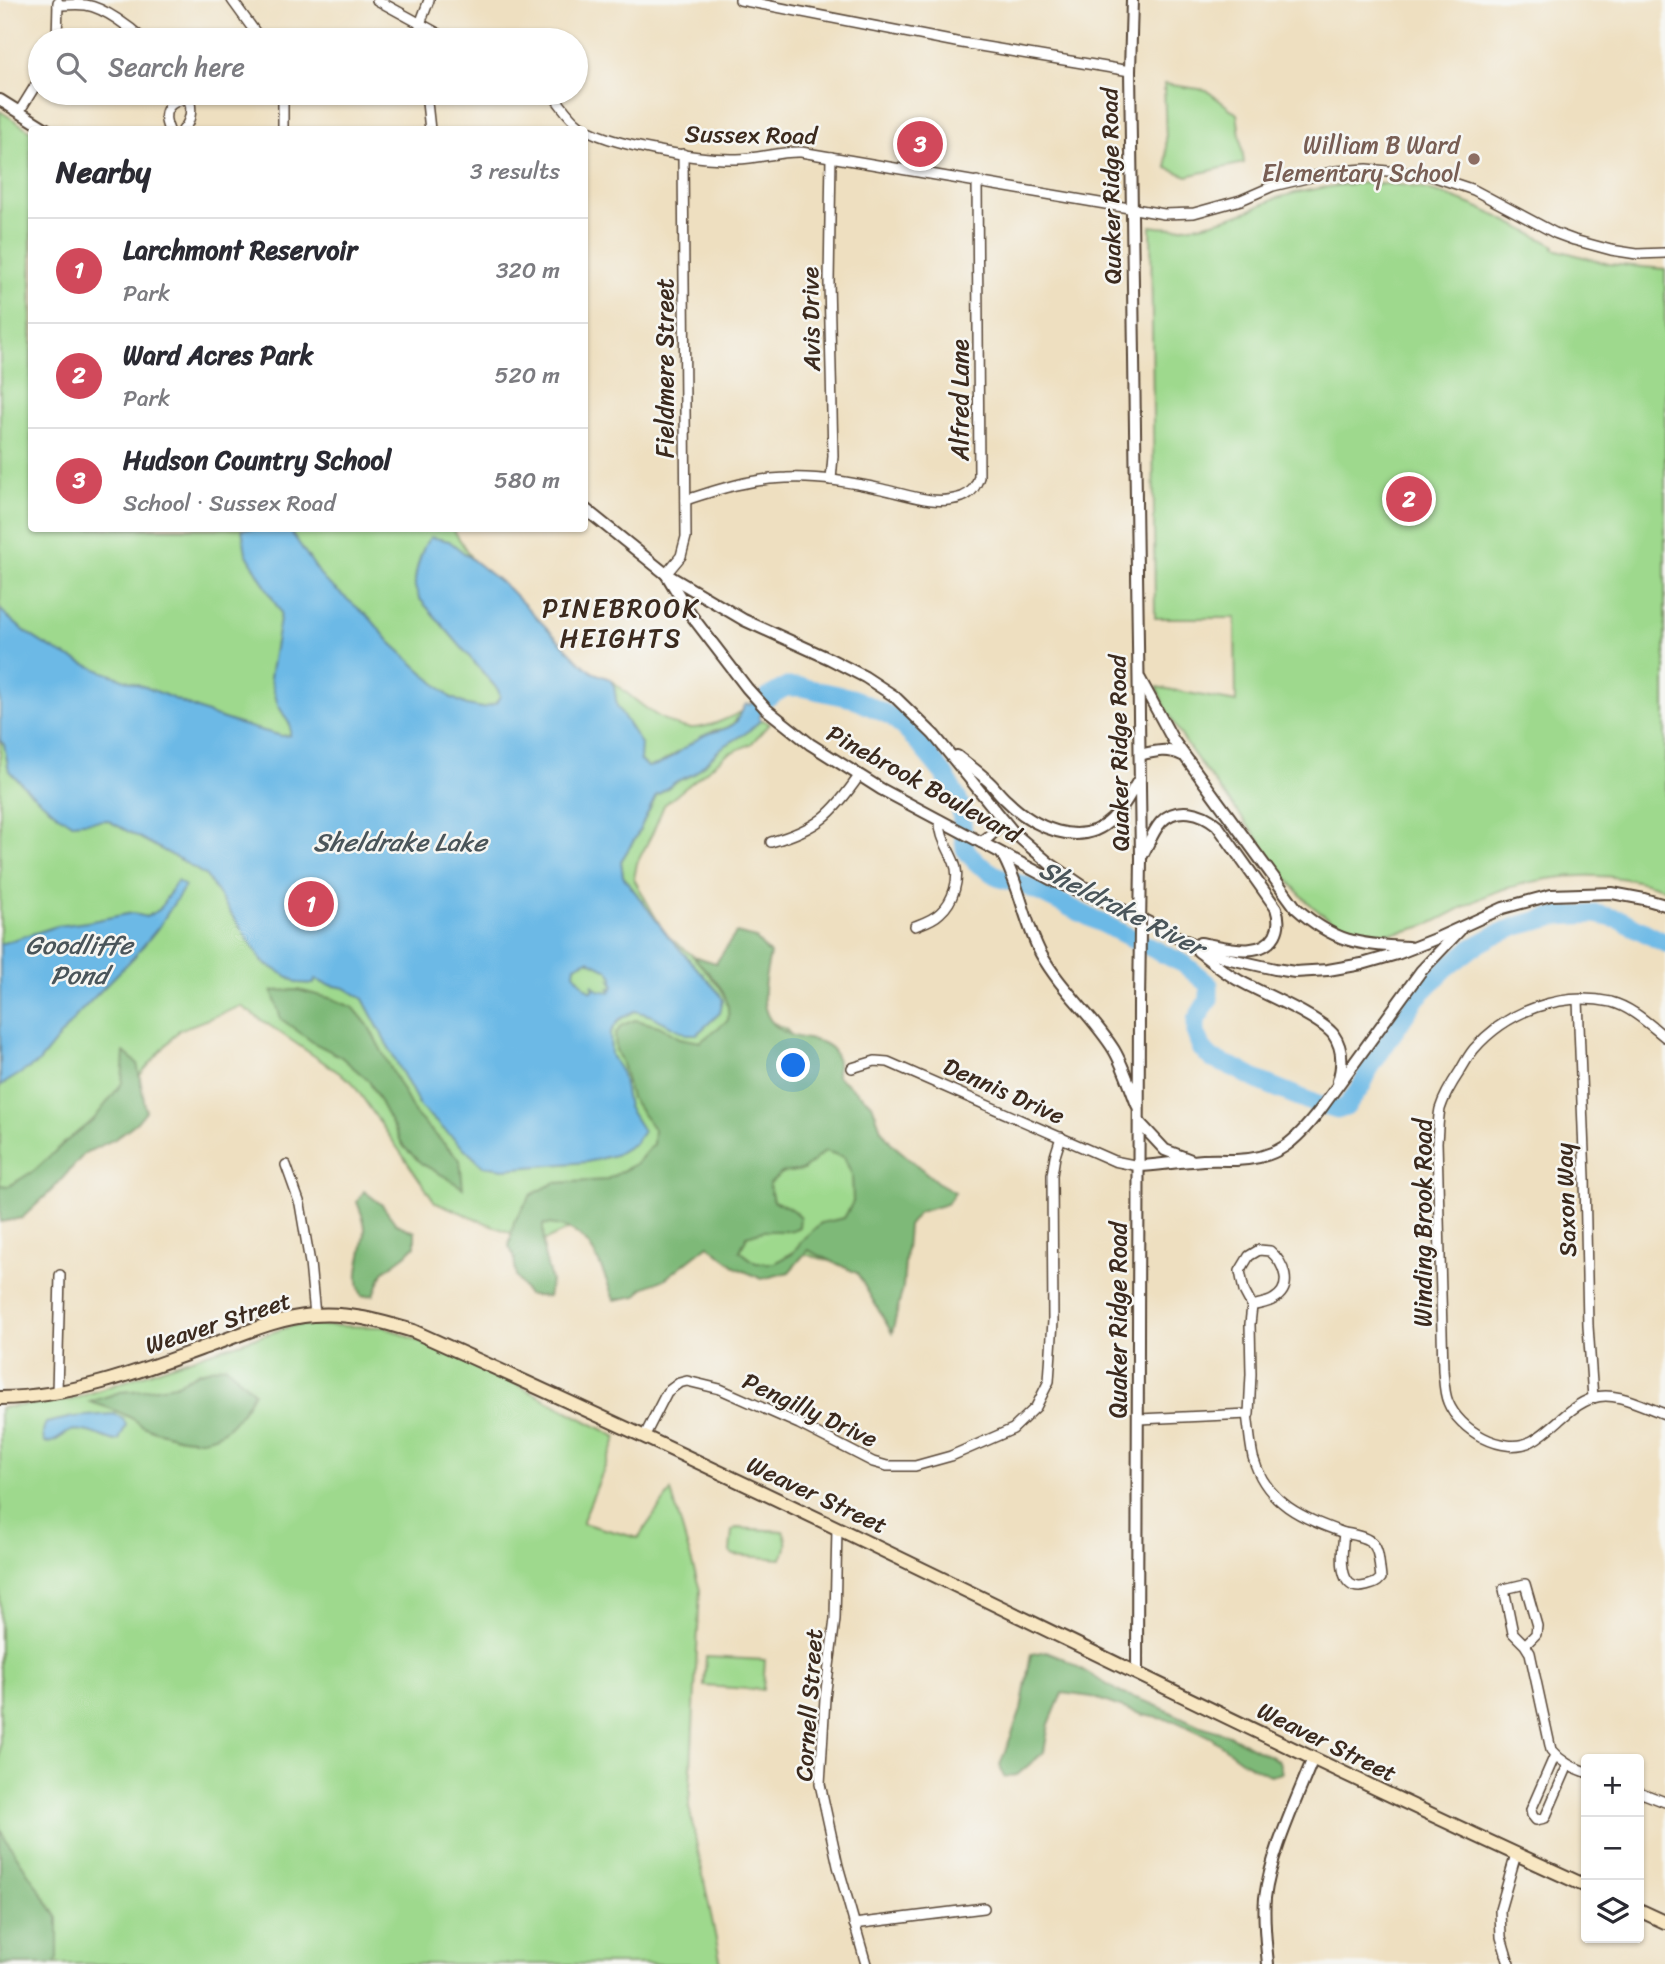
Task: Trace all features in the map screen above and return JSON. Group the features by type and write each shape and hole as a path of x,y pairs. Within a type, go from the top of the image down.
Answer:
{"main road":[{"name":"Weaver Street","path":"0,1398 57,1392 102,1383 280,1320 315,1315 366,1318 413,1332 837,1528 1385,1793 1581,1884"},
{"path":"1644,1912 1665,1922"}],"street":[{"path":"232,0 252,28"},
{"path":"377,0 428,28"},
{"path":"420,28 429,0"},
{"path":"740,0 956,42 1130,71"},
{"name":"Quaker Ridge Road","path":"1132,0 1130,71 1141,858 1137,1674"},
{"path":"57,28 58,2 88,5 129,28"},
{"path":"19,112 28,97"},
{"path":"0,100 42,126"},
{"path":"168,126 167,108 170,105"},
{"path":"185,126 191,116 190,105"},
{"path":"283,105 284,126"},
{"path":"427,105 430,126"},
{"name":"Sussex Road","path":"559,105 566,115 582,126"},
{"name":"Sussex Road","path":"588,130 641,147 683,154 735,159 760,158 784,151 1164,214 1194,213 1241,200 1273,186 1336,171 1367,169 1429,175 1474,190 1555,233 1574,240 1637,254 1665,253"},
{"name":"Fieldmere Street","path":"666,575 678,562 684,550 686,500 683,154"},
{"name":"Avis Drive","path":"831,157 831,480"},
{"name":"Alfred Lane","path":"686,500 760,479 831,480 919,499 943,500 961,497 976,486 979,477 977,181"},
{"name":"Pinebrook Boulevard","path":"588,511 666,575 744,620 830,659 873,682 904,705 943,745 1000,817 1036,852 1107,902"},
{"name":"Pinebrook Boulevard","path":"666,575 691,615 756,700 810,744 859,776 1056,882 1107,902 1226,958 1258,967 1295,972 1328,970 1362,964 1414,947 1503,908 1551,895 1612,893 1665,905"},
{"path":"1139,677 1164,726 1184,757 1287,898 1307,918 1329,933 1356,943 1414,947"},
{"path":"943,745 988,780 1017,810 1038,823 1069,835 1087,833 1105,825 1119,810 1140,778"},
{"path":"1140,755 1162,750 1177,752 1184,757"},
{"path":"771,842 793,836 817,823 837,806 859,776"},
{"path":"1141,858 1156,829 1166,818 1188,812 1204,816 1217,825 1279,915 1278,928 1271,941 1258,949 1242,950 1186,941"},
{"path":"981,842 992,834 1000,817"},
{"path":"915,926 940,914 952,897 955,886 956,869 941,835 940,820"},
{"path":"1001,852 1011,870 1033,939 1047,964 1113,1049 1139,1116 1155,1142 1165,1150 1194,1160"},
{"path":"1139,1166 1194,1160 1239,1160 1268,1155 1287,1146 1320,1110 1421,971 1465,926"},
{"path":"1186,941 1235,979 1312,1019 1329,1031 1342,1056 1341,1071 1334,1090"},
{"name":"Winding Brook Road","path":"1593,1398 1575,1408 1547,1432 1528,1443 1515,1445 1484,1438 1467,1427 1447,1400 1443,1370 1437,1142 1440,1110 1448,1090 1474,1049 1492,1031 1532,1007 1578,1000 1613,1003 1640,1017 1665,1037"},
{"name":"Saxon Way","path":"1578,1000 1588,1326 1593,1398"},
{"name":"Dennis Drive","path":"852,1068 875,1061 888,1062 1114,1161 1139,1166"},
{"name":"Pengilly Drive","path":"644,1437 667,1392 679,1383 687,1381 720,1388 873,1462 887,1466 915,1466 951,1456 1013,1429 1036,1407 1049,1381 1053,1321 1052,1175 1061,1137"},
{"path":"286,1165 300,1204 315,1315"},
{"path":"1252,1306 1272,1300 1284,1287 1284,1269 1280,1260 1270,1251 1259,1250 1249,1256 1240,1271 1241,1283 1252,1306 1251,1374 1247,1414 1253,1456 1259,1472 1276,1497 1308,1520 1361,1536 1374,1543 1381,1578 1377,1583 1362,1587 1351,1585 1346,1578 1341,1559 1345,1533"},
{"path":"57,1392 60,1275"},
{"path":"1593,1398 1606,1396 1622,1399 1665,1414"},
{"path":"1139,1419 1247,1414"},
{"name":"Cornell Street","path":"837,1528 835,1619 825,1698 820,1784 838,1866 866,1964"},
{"path":"1525,1645 1536,1634 1537,1626 1525,1584 1504,1589 1513,1633 1530,1653 1551,1750 1568,1765 1581,1770"},
{"path":"1555,1755 1531,1810 1536,1820 1545,1818 1568,1765"},
{"path":"1268,1964 1265,1925 1268,1885 1313,1758"},
{"path":"1644,1794 1665,1802"},
{"path":"1509,1964 1501,1937 1500,1910 1516,1854"},
{"path":"854,1924 984,1908"}],"green space":[{"path":"1164,84 1206,90 1237,114 1244,163 1187,176 1167,168"},
{"path":"0,111 28,129 28,532 455,532 473,561 617,708 614,686 610,679 649,711 683,727 706,726 741,712 731,725 715,730 656,766 611,854 635,953 720,995 669,937 693,956 726,994 727,1000 786,1029 830,1082 880,1275 794,1251 775,1263 756,1263 740,1251 746,1238 716,1229 652,1284 630,1249 576,1226 537,1244 435,1202 351,1081 241,1006 179,1030 23,1210 0,1216"},
{"path":"1364,183 1408,186 1446,195 1502,219 1555,246 1554,249 1609,264 1665,269 1665,889 1605,876 1565,877 1494,892 1418,928 1375,933 1347,927 1321,913 1292,885 1185,742 1164,705 1157,687 1236,702 1235,618 1155,618 1151,226 1172,228 1205,224 1288,195"},
{"path":"761,720 769,724 751,744 727,754 664,805 637,863 634,879 660,925 623,876 621,861 656,796 677,781 694,774 721,748"},
{"path":"736,933 755,938 770,954 764,997 765,1009 770,1019 778,1028 790,1034 830,1047 837,1059 837,1076 872,1104 881,1129 892,1144 937,1182 955,1192 947,1204 919,1212 908,1226 903,1287 892,1333 857,1273 808,1250 789,1272 762,1279 737,1268 708,1245 665,1279 643,1288 636,1296 614,1300 591,1248 572,1231 543,1224 544,1254 551,1281 548,1297 528,1295 516,1277 514,1256 509,1246 514,1222 531,1195 554,1183 606,1180 637,1163 653,1144 654,1129 631,1098 616,1050 615,1035 622,1025 635,1020 659,1026 680,1038 700,1042 728,1020 728,1009 723,992 693,956 716,963","holes":["825,1151 844,1157 852,1175 853,1202 844,1218 821,1223 804,1238 792,1254 775,1263 756,1263 740,1251 747,1236 763,1231 791,1231 799,1227 800,1217 788,1207 773,1201 769,1184 782,1173 803,1170"]},
{"path":"298,990 333,999 354,1008 368,1025 415,1114 460,1160 463,1188 422,1164 404,1147 369,1081 340,1056 314,1043 281,1019 272,991"},
{"path":"124,1052 137,1063 146,1111 137,1122 115,1139 85,1153 22,1218 0,1222 0,1185 9,1186 35,1170 94,1119 122,1083"},
{"path":"364,1191 382,1205 396,1224 415,1232 415,1246 383,1272 374,1295 362,1296 358,1271 365,1229 357,1202"},
{"path":"295,1325 385,1327 493,1372 617,1437 582,1523 638,1538 671,1491 700,1590 689,1807 721,1964 0,1964 0,1408 71,1400"},
{"path":"225,1365 254,1392 238,1418 219,1434 209,1438 182,1438 155,1431 121,1413 90,1402 120,1392 175,1385 200,1372"},
{"path":"736,1528 783,1531 786,1549 783,1556 781,1559 734,1555 730,1552 732,1531"},
{"path":"1046,1651 1121,1693 1229,1735 1279,1761 1282,1773 1271,1776 1244,1762 1210,1737 1175,1721 1143,1715 1092,1697 1062,1693 1049,1724 1044,1752 1017,1775 1004,1777 1000,1765 1021,1710 1031,1654"},
{"path":"706,1657 765,1660 763,1690 704,1686"},
{"path":"0,1830 58,1918 58,1959 54,1964 0,1964"}],"water":[{"name":"Sheldrake Lake","path":"242,532 291,532 324,580 370,618 390,642 450,697 467,705 483,708 496,703 500,696 498,690 419,598 415,587 416,575 419,560 431,537 449,541 508,588 592,672 610,679 614,686 617,706 641,744 640,760 648,767 663,762 705,735 732,726 746,704 749,705 763,696 768,697 759,718 761,720 721,748 694,774 677,781 656,796 621,861 623,876 669,937 723,1000 720,1013 697,1034 686,1034 652,1016 635,1011 620,1019 610,1033 611,1055 622,1074 628,1107 643,1131 635,1143 615,1155 587,1162 504,1169 483,1166 421,1108 363,999 345,988 315,979 314,984 298,983 263,962 206,876 107,820 72,823 30,792 9,771 4,745 0,739 0,609 33,637 70,658 223,719 282,736 290,735 290,725 278,705 270,677 281,613 246,553","holes":["588,960 608,970 613,981 609,978 614,986 609,988 610,992 598,990 592,984 594,989 591,991 574,973 575,966"]},
{"name":"Goodliffe Pond","path":"177,881 185,886 158,928 134,957 78,1014 39,1062 0,1086 0,944 57,926 132,913 146,917 159,910"},
{"path":"114,1414 123,1418 126,1425 119,1440 75,1430 53,1442 44,1441 43,1430 46,1423 73,1417"}],"waterway":[{"name":"Sheldrake River","path":"768,697 786,687 801,687 852,698 893,717 944,774 960,804 965,849 978,864 1000,878 1027,886 1184,964 1209,985 1209,999 1196,1020 1196,1034 1201,1048 1212,1059 1257,1080 1337,1110 1346,1107 1361,1087 1371,1066 1417,997 1446,968 1473,947 1495,935 1556,916 1596,914 1621,920 1665,943"}],"place":[{"name":"Hudson Country School","path":"920,144"},
{"name":"William B Ward Elementary School","path":"1474,159"},
{"name":"Ward Acres Park","path":"1409,499"},
{"name":"Larchmont Reservoir","path":"311,904"}],"district":[{"name":"PINEBROOK HEIGHTS","path":"621,623"}]}
